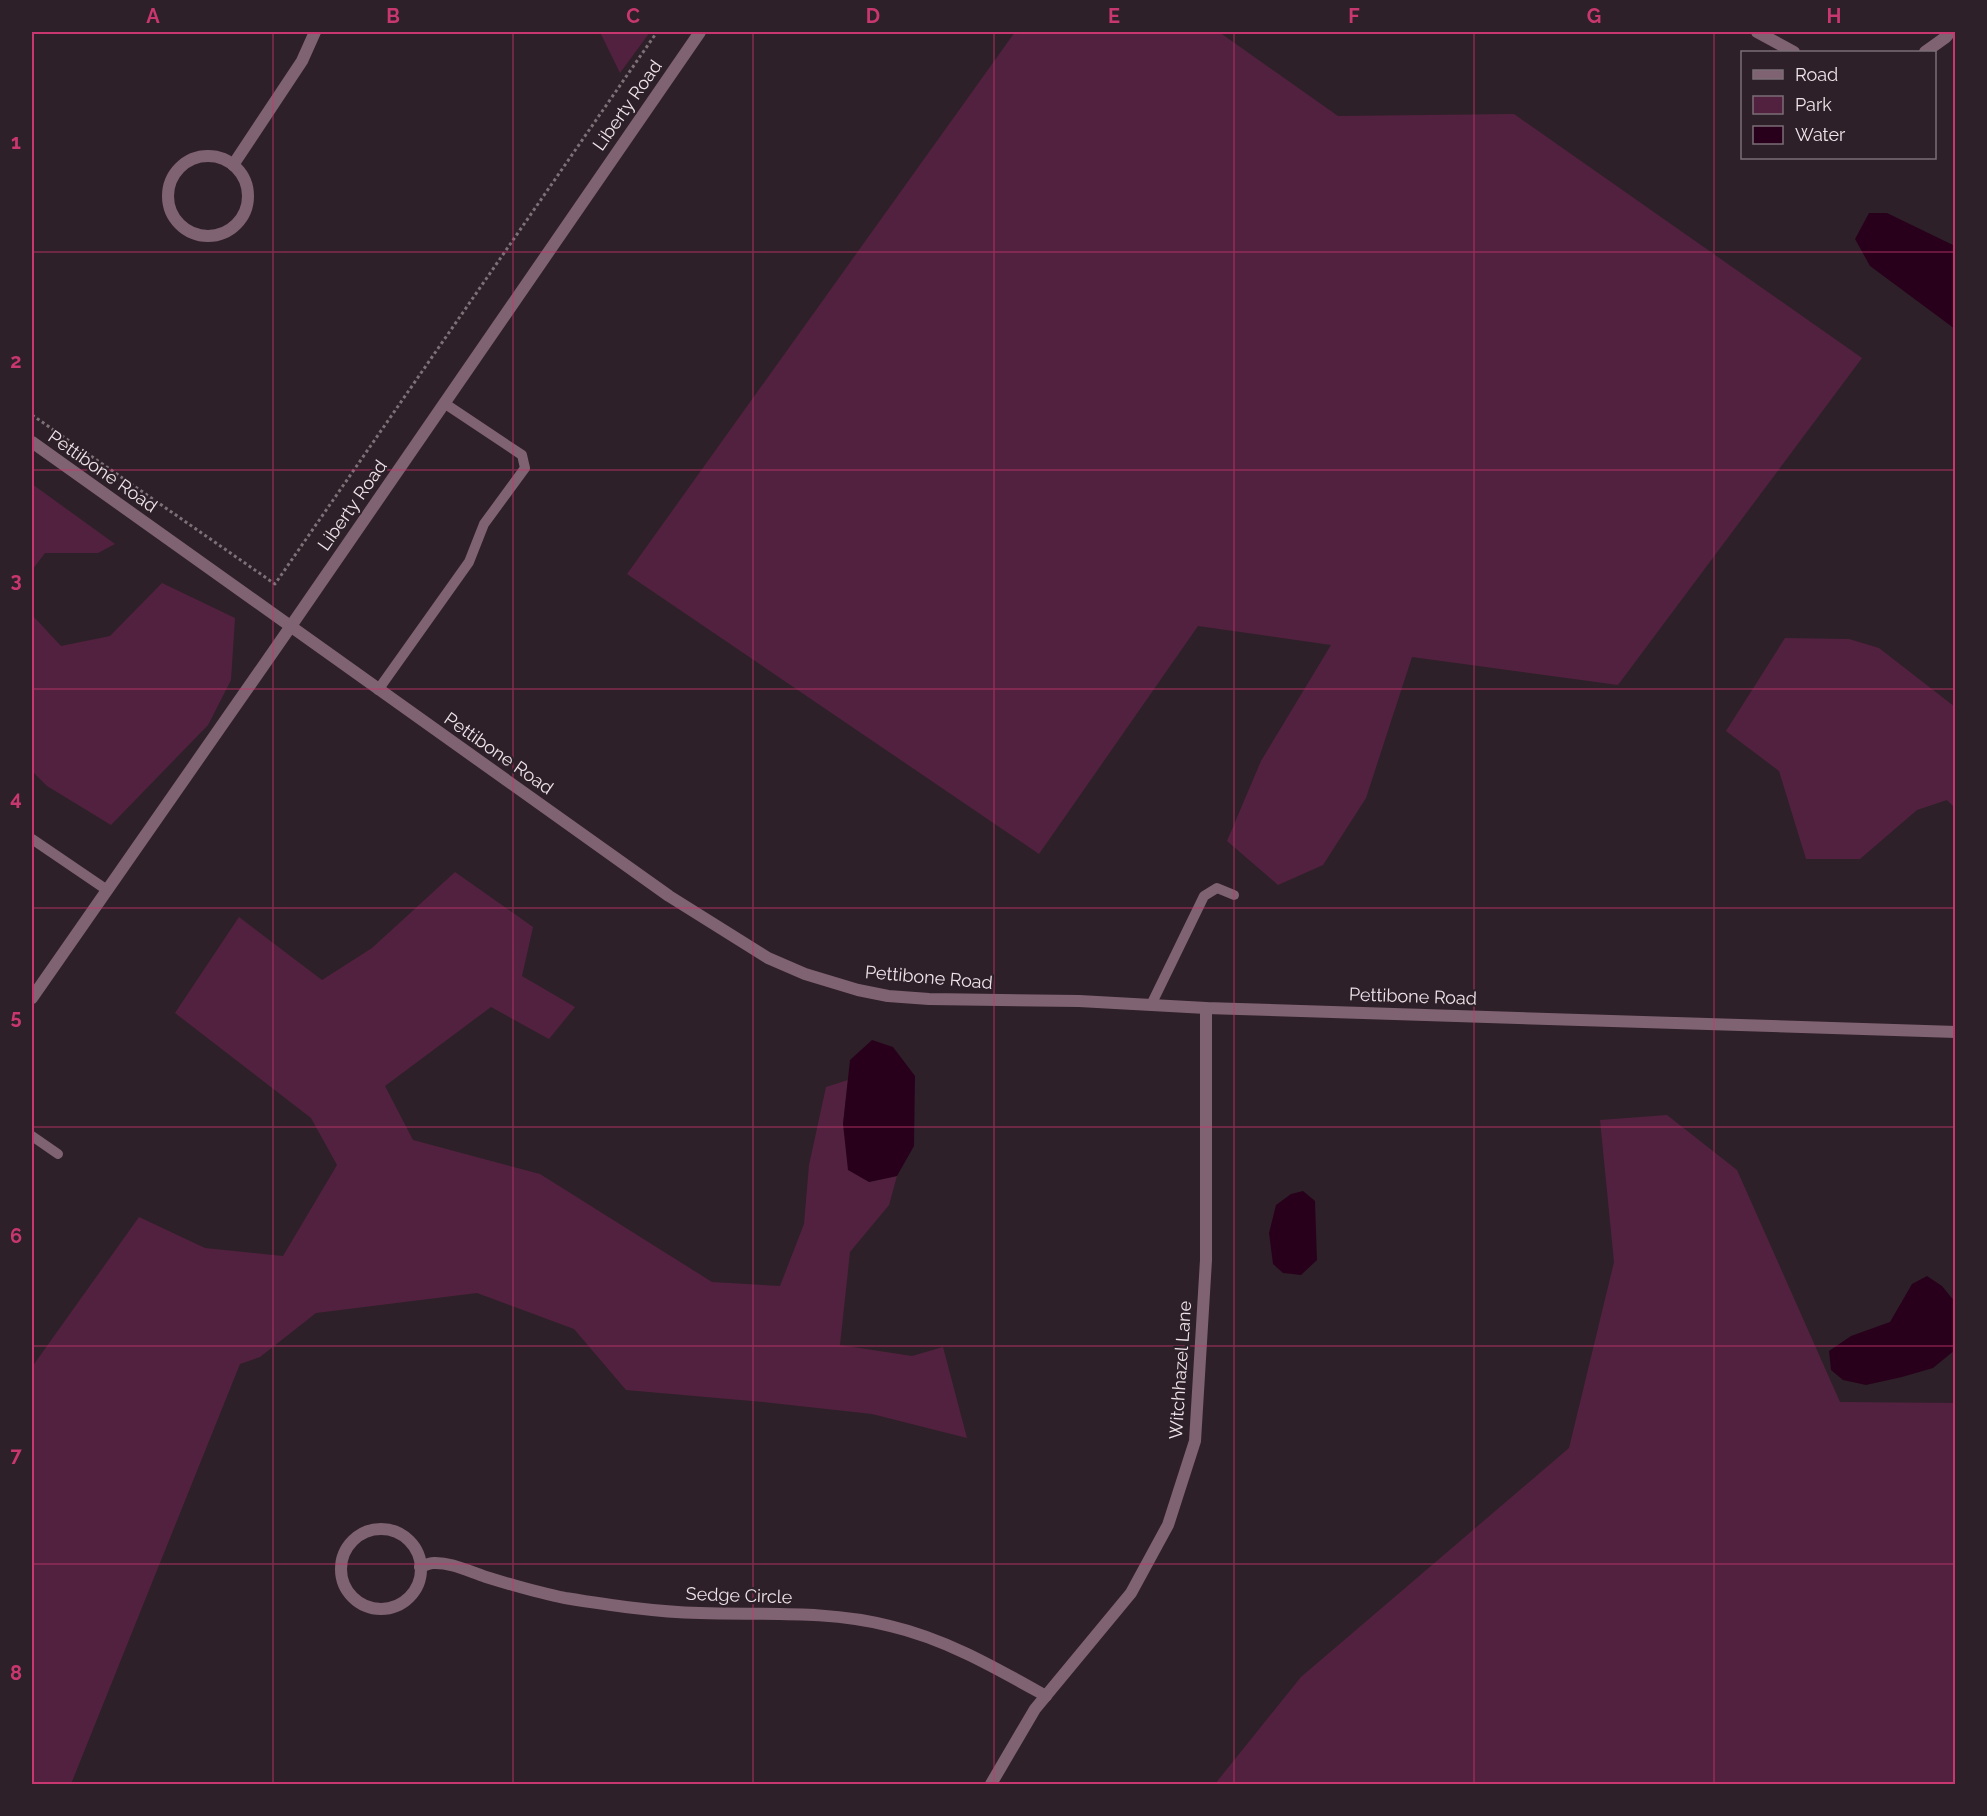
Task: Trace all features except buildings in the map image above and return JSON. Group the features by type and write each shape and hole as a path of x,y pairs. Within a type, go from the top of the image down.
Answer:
{"street":[{"path":"233,165 302,61 315,32"},
{"name":"Liberty Road","path":"32,998 700,32"},
{"path":"1757,32 1792,51"},
{"path":"1926,51 1950,32"},
{"path":"208,157 221,159 233,165 242,175 247,187 248,201 245,213 237,225 220,234 200,236 177,222 168,198 175,174 184,164 196,158 208,157"},
{"name":"Pettibone Road","path":"32,442 669,896 768,958 804,974 858,990 888,996 929,999 1079,1001 1206,1008 1956,1032"},
{"name":"Witchhazel Lane","path":"991,1785 1035,1709 1131,1593 1168,1525 1195,1441 1206,1260 1206,1008"},
{"path":"383,1528 403,1534 418,1551 420,1567 422,1575 412,1595 403,1603 385,1609 365,1606 351,1596 341,1576 342,1557 348,1544 369,1530 383,1528"},
{"name":"Sedge Circle","path":"420,1567 433,1563 447,1564 536,1591 644,1609 699,1613 809,1615 888,1625 927,1636 988,1663 1046,1696"}],"lane":[{"path":"378,690 469,562 484,524 525,468 522,455 444,403"},
{"path":"32,839 107,890"},
{"path":"1151,1005 1204,896 1217,888 1234,895"},
{"path":"32,1136 58,1154"}],"path":[{"path":"32,415 275,584 657,32"}],"green space":[{"path":"600,32 650,32 620,73"},
{"path":"1015,32 1219,32 1338,116 1514,114 1862,358 1618,685 1412,657 1366,798 1323,865 1278,885 1227,841 1261,761 1331,645 1198,626 1039,854 627,574"},
{"path":"32,484 115,544 98,553 45,553 32,570"},
{"path":"162,583 235,618 231,680 208,725 111,825 47,786 32,771 32,615 61,646 110,636"},
{"path":"1785,638 1849,639 1879,648 1955,707 1955,808 1947,800 1917,810 1860,859 1806,859 1779,771 1726,731"},
{"path":"455,872 533,927 522,976 575,1007 549,1039 491,1007 385,1086 413,1140 540,1174 712,1282 780,1286 804,1224 809,1165 826,1087 848,1080 843,1124 869,1182 897,1176 889,1205 850,1252 840,1345 912,1356 943,1347 967,1438 872,1414 626,1390 574,1329 477,1293 316,1313 260,1357 240,1364 71,1784 32,1784 32,1367 139,1217 205,1248 283,1256 337,1165 311,1118 175,1013 239,917 322,980 372,948"},
{"path":"1667,1115 1737,1170 1840,1402 1955,1403 1955,1784 1215,1784 1301,1677 1569,1448 1614,1262 1600,1120"}],"water":[{"path":"1869,213 1887,213 1955,246 1955,329 1870,266 1855,239"},
{"path":"872,1040 893,1047 915,1076 914,1146 897,1176 869,1182 848,1170 843,1124 850,1060"},
{"path":"1303,1191 1315,1201 1317,1260 1301,1275 1283,1273 1273,1264 1269,1233 1276,1205 1291,1194"},
{"path":"1927,1276 1942,1286 1955,1302 1955,1350 1933,1368 1866,1385 1843,1380 1831,1370 1829,1351 1851,1336 1890,1322 1912,1284"}]}
